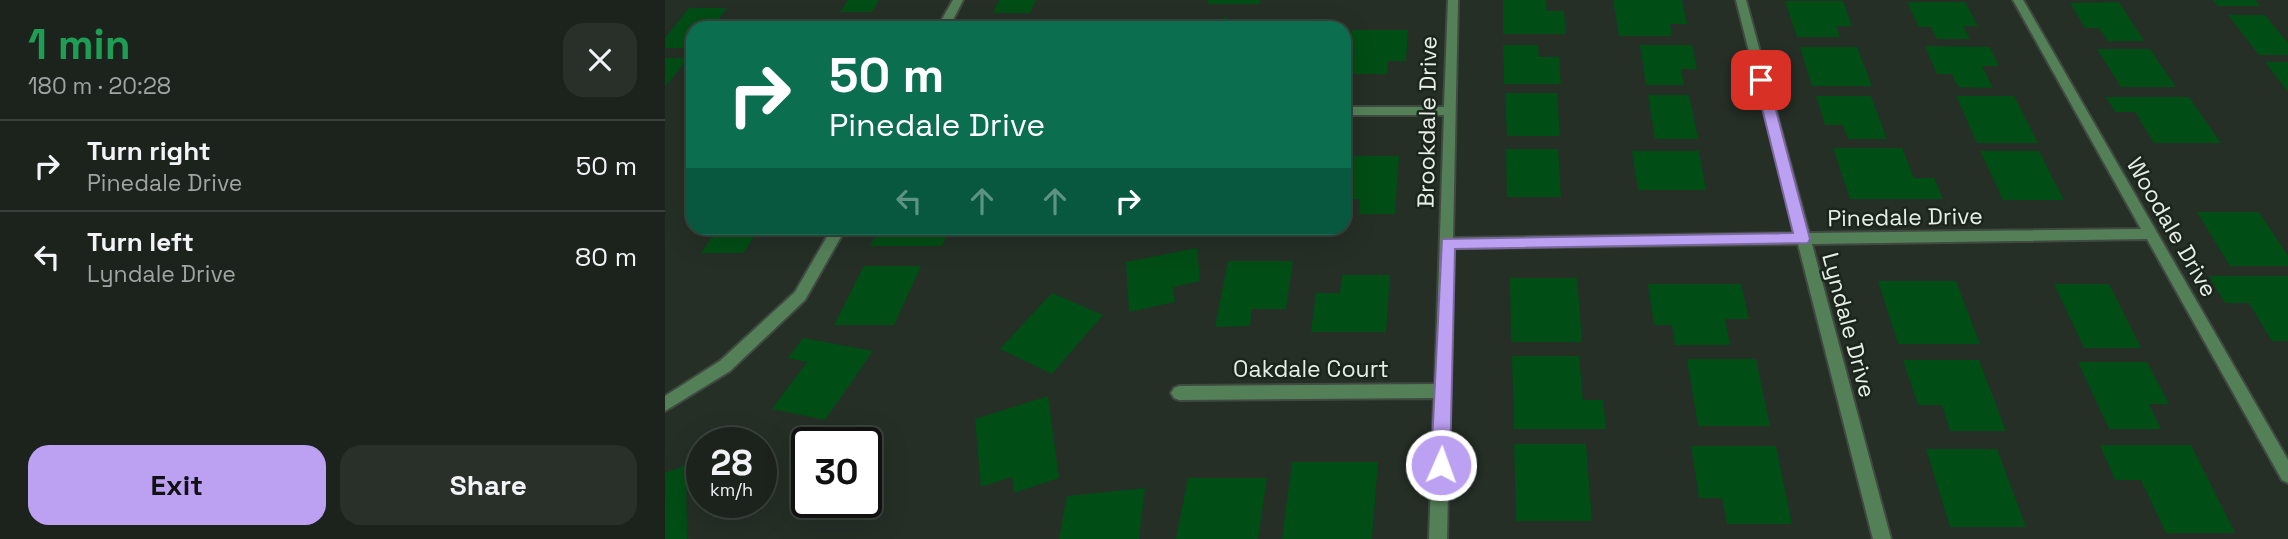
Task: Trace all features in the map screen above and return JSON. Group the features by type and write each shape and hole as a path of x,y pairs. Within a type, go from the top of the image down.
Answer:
{"street":[{"path":"947,21 958,0"},
{"name":"Brookdale Drive","path":"1438,539 1453,0"},
{"name":"Lyndale Drive","path":"1741,0 1882,539"},
{"name":"Woodale Drive","path":"2018,0 2288,475"},
{"path":"1351,111 1451,111"},
{"name":"Pinedale Drive","path":"1447,243 2153,234"},
{"path":"665,404 725,366 800,296 835,235"},
{"name":"Oakdale Court","path":"1179,393 1443,391"}],"building":[{"path":"848,0 879,0 872,12 840,12"},
{"path":"999,0 1036,0 1030,13 993,13"},
{"path":"1208,0 1260,0 1259,4 1207,4"},
{"path":"1503,0 1546,0 1547,11 1564,11 1566,34 1503,34"},
{"path":"1613,0 1682,0 1687,24 1670,24 1672,36 1619,36"},
{"path":"2213,0 2255,0 2260,6 2218,6"},
{"path":"1785,1 1843,1 1852,26 1836,26 1840,37 1797,37"},
{"path":"1907,2 1965,2 1978,26 1963,26 1970,39 1937,39 1931,27 1919,27"},
{"path":"2119,2 2144,41 2108,41 2099,28 2085,28 2070,3"},
{"path":"689,8 727,8 717,21 686,21 686,48 665,48 665,38"},
{"path":"2228,15 2265,15 2288,43 2288,55 2259,55"},
{"path":"1227,17 1229,21 1213,21"},
{"path":"846,20 883,20 882,21"},
{"path":"1352,30 1408,30 1406,61 1388,61 1387,74 1351,74"},
{"path":"1503,45 1538,45 1539,57 1559,57 1561,84 1504,84"},
{"path":"1640,45 1692,45 1697,69 1681,69 1684,85 1646,85"},
{"path":"1925,46 1990,47 1999,66 1982,66 1993,88 1958,87 1952,74 1937,74"},
{"path":"1800,47 1857,47 1872,86 1812,86"},
{"path":"2097,49 2150,49 2176,87 2121,87"},
{"path":"665,58 686,58 686,61 665,87"},
{"path":"2265,62 2288,62 2288,92"},
{"path":"1505,93 1557,93 1560,136 1507,136"},
{"path":"1648,95 1689,95 1698,139 1655,139"},
{"path":"1816,96 1871,96 1887,139 1848,139 1843,125 1825,125"},
{"path":"1956,96 2014,96 2038,143 1977,143"},
{"path":"2106,97 2189,97 2221,143 2154,143 2135,112 2115,112"},
{"path":"1833,148 1902,148 1914,178 1934,178 1943,199 1850,199"},
{"path":"1506,149 1558,149 1561,197 1507,197"},
{"path":"1632,151 1699,151 1706,190 1638,190"},
{"path":"1980,151 2039,151 2064,200 2003,200"},
{"path":"1351,156 1399,156 1395,214 1359,214 1360,199 1351,199"},
{"path":"2197,212 2259,212 2288,256 2288,266 2230,266"},
{"path":"713,235 755,235 743,253 701,253"},
{"path":"876,235 947,235 942,246 870,246"},
{"path":"1197,248 1200,281 1173,287 1175,302 1129,312 1126,262"},
{"path":"1228,261 1293,261 1286,309 1252,309 1250,326 1215,327"},
{"path":"864,266 921,266 894,325 834,325"},
{"path":"1342,275 1390,275 1386,332 1311,332 1316,293 1340,293"},
{"path":"2209,276 2288,276 2288,341 2272,341 2249,303 2225,303"},
{"path":"1510,278 1577,278 1582,342 1511,342"},
{"path":"1878,281 1956,281 1980,344 1898,344"},
{"path":"1648,284 1741,284 1749,319 1725,319 1730,345 1675,345 1672,325 1654,325"},
{"path":"2054,284 2109,284 2141,348 2084,348"},
{"path":"1052,293 1103,315 1052,374 1000,349"},
{"path":"803,338 873,351 825,420 772,409 807,362 788,358"},
{"path":"1512,356 1579,356 1583,400 1603,400 1606,429 1514,429"},
{"path":"1687,359 1756,359 1770,426 1698,426"},
{"path":"1903,360 1979,360 2006,431 1950,431 1942,405 1918,405"},
{"path":"2078,362 2147,362 2169,404 2149,404 2161,429 2109,429"},
{"path":"1048,396 1059,478 1014,493 1012,477 981,487 975,419"},
{"path":"1514,444 1586,444 1592,521 1516,521"},
{"path":"2100,445 2191,445 2235,533 2166,533 2141,480 2115,480"},
{"path":"1691,446 1776,446 1792,524 1727,524 1722,498 1699,498"},
{"path":"1926,449 1997,449 2026,527 1950,527"},
{"path":"1292,462 1378,462 1372,539 1282,539"},
{"path":"686,465 687,539 665,539 665,473"},
{"path":"1188,478 1267,478 1258,539 1176,539"},
{"path":"1145,488 1139,539 1059,539 1067,496"}],"route":[{"path":"1441,465 1447,243 1803,239 1761,80"}]}
